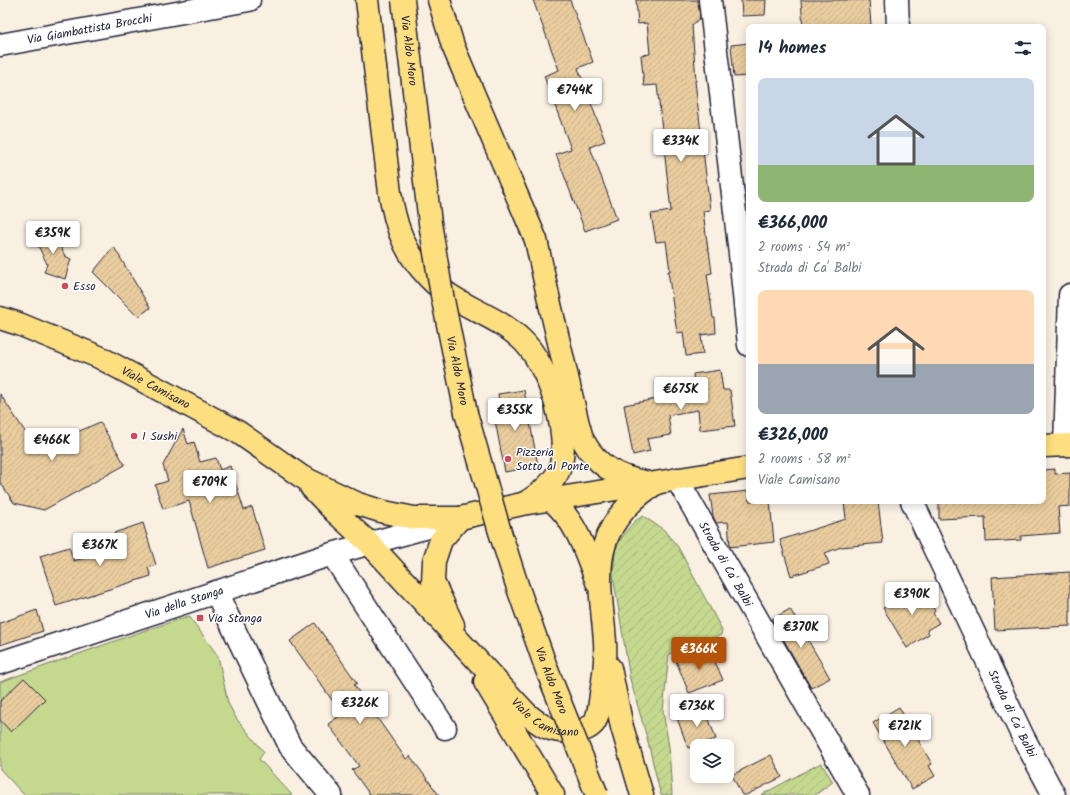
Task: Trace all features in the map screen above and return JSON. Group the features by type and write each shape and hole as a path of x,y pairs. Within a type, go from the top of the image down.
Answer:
{"main road":[{"path":"367,0 390,193 395,220 404,243 411,256 422,270 450,295 494,320 520,338 530,348 546,378 561,424 563,437 560,469 541,493 522,504"},
{"name":"Via Aldo Moro","path":"402,0 430,222 443,302 466,413 518,588 547,670 597,795"},
{"path":"440,0 453,46 536,240 578,424 584,442 599,462 608,470 631,480 667,481 746,468"},
{"path":"520,338 530,341 539,336 548,318 549,300"},
{"name":"Viale Camisano","path":"0,318 19,324 99,357 238,432 302,477 358,504 384,512 414,518 460,518 522,504 667,481"},
{"path":"1046,446 1067,445"},
{"name":"Viale Camisano","path":"302,477 334,512 369,543 526,713 538,723 556,732 578,732 589,727 594,722 598,711 603,681 605,644 600,591 601,562 605,542 614,523 645,490 667,481"},
{"name":"Viale Camisano","path":"551,500 569,520 586,552 600,591"},
{"name":"Viale Camisano","path":"460,518 441,540 434,561 433,582 460,642"},
{"path":"460,642 552,795"},
{"path":"605,644 622,727 642,795"}],"street":[{"name":"Via Giambattista Brocchi","path":"0,45 183,6 249,0"},
{"path":"710,0 746,315"},
{"path":"897,0 898,24"},
{"path":"1067,445 1070,294"},
{"name":"Strada di Ca' Balbi","path":"667,481 858,795"},
{"name":"Strada di Ca' Balbi","path":"913,504 1023,737 1054,795"},
{"name":"Via della Stanga","path":"0,663 332,554 460,518"},
{"path":"332,554 445,728"},
{"path":"216,592 290,746 332,795"}],"green space":[{"path":"643,516 664,530 678,547 722,630 721,635 669,654 663,711 669,747 672,795 661,795 659,788 647,738 630,679 613,575 615,551 619,542 625,532 635,521"},
{"path":"189,616 218,656 228,703 236,718 264,752 259,759 292,795 24,795 0,769 0,682"},
{"path":"821,763 833,782 815,795 761,795"}],"building":[{"path":"533,0 570,0 593,62 578,68 605,141 590,147 617,219 585,231 556,154 571,149 544,76 559,70"},
{"path":"636,0 698,0 700,18 692,25 695,81 710,210 703,211 712,273 707,274 713,318 715,318 716,333 701,335 703,354 686,356 683,332 677,333 668,271 670,271 666,241 656,242 651,214 671,211 657,85 644,86 641,55 650,54 647,23 638,24"},
{"path":"741,0 766,0 765,15 742,16"},
{"path":"801,0 869,0 871,24 803,24"},
{"path":"746,43 746,76 734,77 731,45"},
{"path":"52,229 65,256 71,259 65,279 44,272 47,264 34,237"},
{"path":"114,247 150,308 138,317 93,272"},
{"path":"720,370 723,390 730,390 735,426 700,430 698,410 668,415 671,435 647,439 650,451 633,455 624,405 695,392 693,374"},
{"path":"524,390 538,466 505,472 493,410 500,409 498,394"},
{"path":"0,394 26,433 59,440 100,422 125,465 44,510 14,503 0,482"},
{"path":"183,429 188,444 194,442 200,462 216,458 220,470 230,466 244,510 252,507 265,550 208,568 189,501 163,509 155,485 168,481 163,465"},
{"path":"1055,469 1055,474 1070,473 1070,506 1058,507 1060,533 1021,536 1021,540 986,542 985,517 939,519 939,504 1046,504 1046,470"},
{"path":"746,491 746,504 770,504 774,542 730,547 728,522 716,523 713,516 710,495"},
{"path":"844,504 878,504 883,543 841,547 825,553 829,564 791,576 780,540 846,519"},
{"path":"143,523 156,565 148,568 151,576 56,606 40,556 69,547 74,561 118,547 114,533"},
{"path":"1070,572 1070,626 995,630 992,577"},
{"path":"920,585 935,611 933,613 939,623 927,630 929,634 907,648 883,608"},
{"path":"790,609 830,678 811,688 772,619"},
{"path":"37,610 43,631 0,645 0,623"},
{"path":"315,623 357,683 354,685 406,759 410,756 439,795 370,795 352,770 359,766 328,724 342,714 290,641"},
{"path":"709,648 723,680 689,693 676,661"},
{"path":"24,678 45,699 11,732 0,720 0,701"},
{"path":"899,707 932,764 929,766 935,776 912,789 873,723"},
{"path":"705,708 716,739 690,739 690,747 688,748 677,718"},
{"path":"771,755 782,777 746,795 742,795 734,779 734,774"}],"place":[{"name":"Esso","path":"65,286"},
{"name":"I Sushi","path":"134,436"},
{"name":"Pizzeria Sotto al Ponte","path":"508,459"},
{"name":"Via Stanga","path":"200,618"}]}
